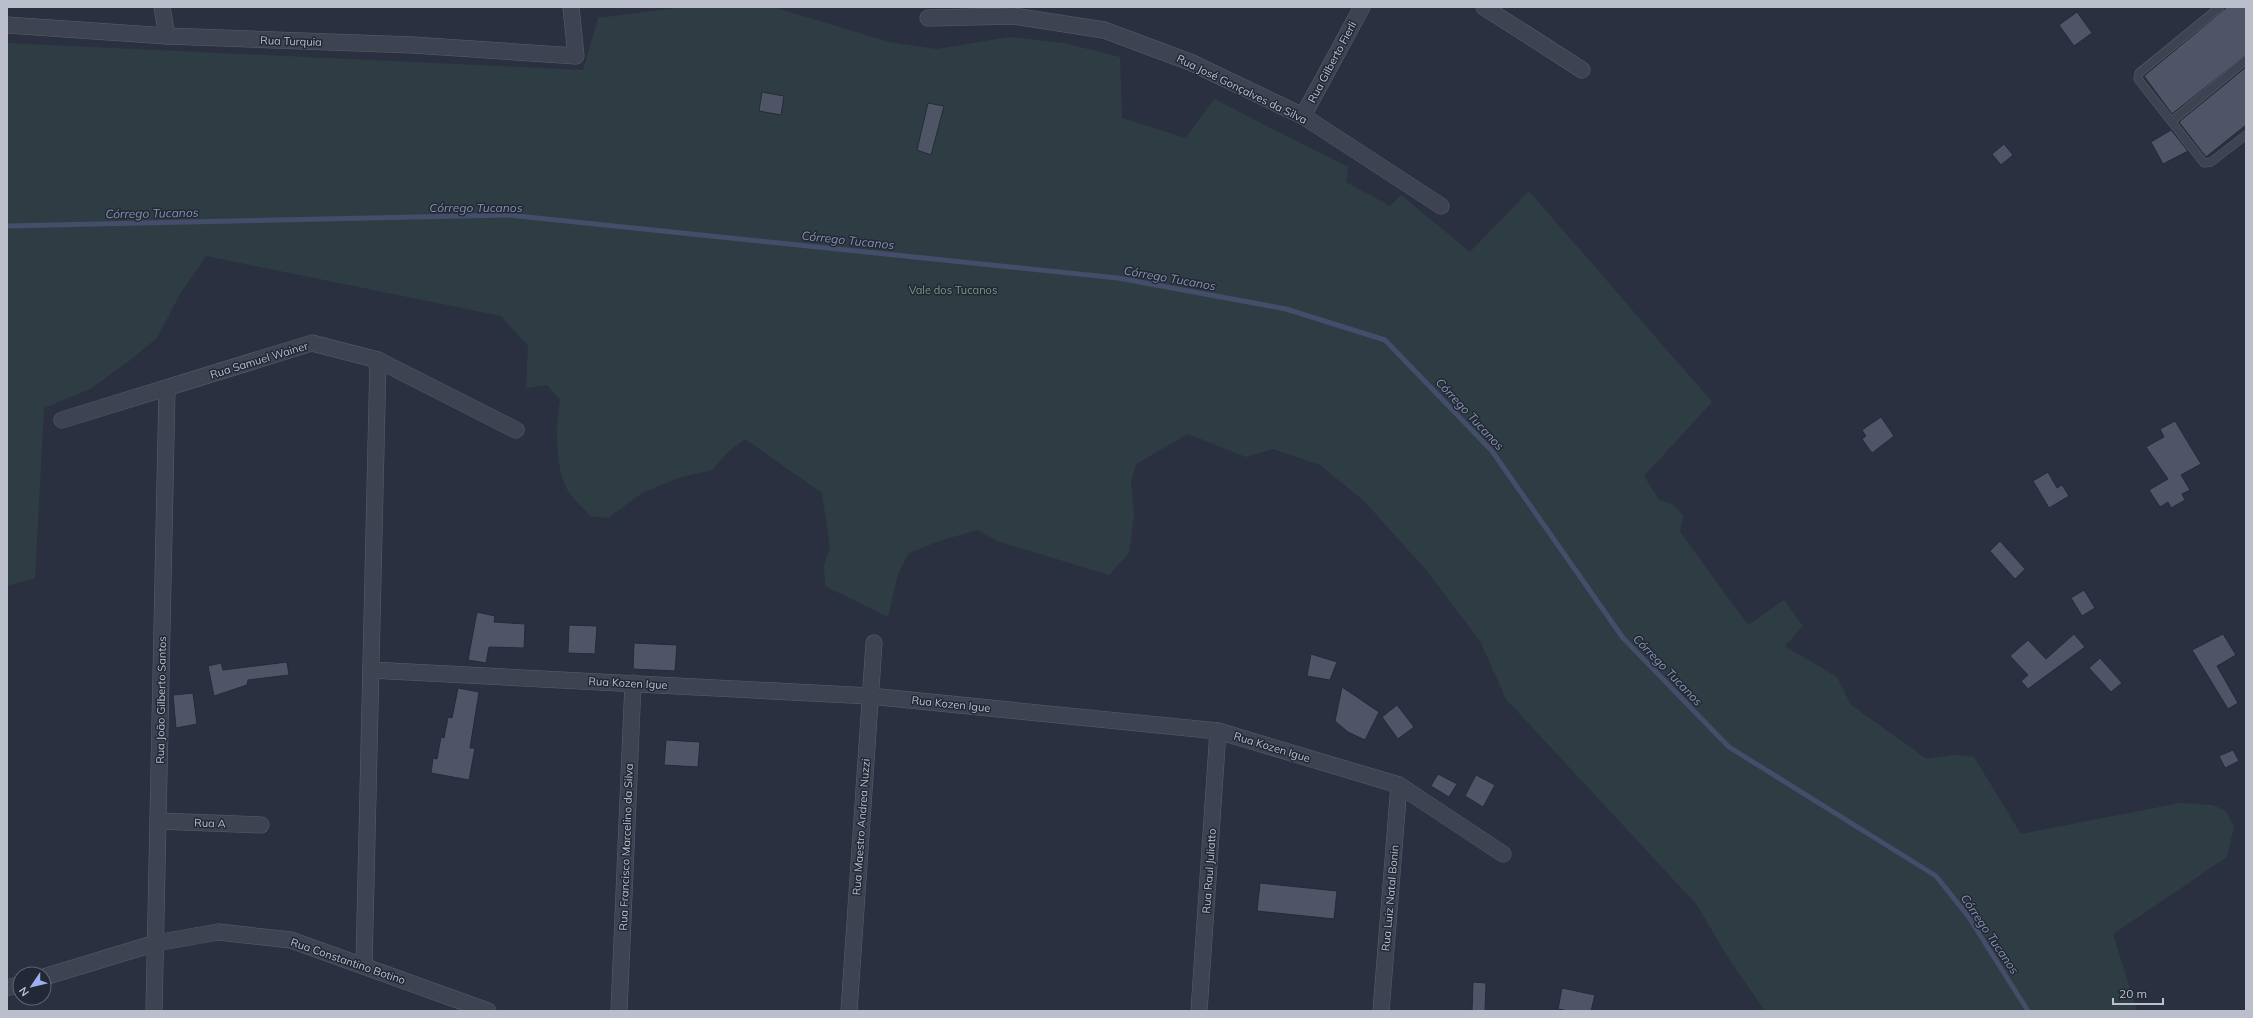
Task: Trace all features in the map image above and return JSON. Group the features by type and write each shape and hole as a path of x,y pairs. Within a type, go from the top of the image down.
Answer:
{"street":[{"path":"162,7 168,36"},
{"name":"Rua Turquia","path":"7,25 168,36 413,45 576,56 570,7"},
{"name":"Rua Gilberto Fierli","path":"1303,116 1362,7"},
{"path":"1484,7 1582,70"},
{"name":"Rua José Gonçalves da Silva","path":"928,18 1015,11 1104,30 1190,62 1303,116 1442,206"},
{"name":"Rua Samuel Wainer","path":"62,420 167,390 312,343 378,360 516,430"},
{"path":"364,966 378,360"},
{"name":"Rua João Gilberto Santos","path":"154,1011 167,390"},
{"name":"Rua Maestro Andrea Nuzzi","path":"849,1011 874,643"},
{"name":"Rua Kozen Igue","path":"371,670 870,696 1218,731 1399,785 1503,854"},
{"name":"Rua Francisco Marcelino da Silva","path":"619,1011 633,683"},
{"name":"Rua Raul Juliatto","path":"1199,1011 1218,731"},
{"name":"Rua Luiz Natal Bonin","path":"1381,1011 1399,785"},
{"name":"Rua A","path":"158,821 261,825"},
{"name":"Rua Constantino Botino","path":"52,975 156,943 218,932 291,940 488,1011"}],"lane":[{"path":"2220,7 2137,76 2204,163 2208,164 2246,135"},
{"path":"2172,121 2246,60"}],"green space":[{"name":"Vale dos Tucanos","path":"685,7 773,7 889,42 937,49 1009,37 1064,43 1120,57 1122,118 1186,138 1214,99 1348,167 1346,182 1390,206 1401,195 1470,252 1529,191 1712,402 1644,476 1659,500 1672,504 1683,515 1680,532 1748,625 1784,600 1803,626 1785,646 1837,677 1851,705 1927,759 1953,755 1974,757 2021,834 2180,803 2212,805 2225,810 2234,826 2227,857 2113,934 2137,1011 1765,1011 1727,956 1697,905 1506,699 1480,641 1427,571 1364,501 1320,465 1273,449 1246,457 1188,434 1136,464 1131,483 1134,515 1129,553 1109,575 997,541 978,530 942,540 909,553 898,574 888,617 825,586 824,565 830,548 822,493 745,439 729,451 712,470 678,478 642,493 608,518 590,516 567,489 559,465 557,442 560,400 547,385 526,388 528,346 501,316 206,256 179,296 157,338 129,361 90,389 44,408 35,578 7,586 7,43 583,70 598,18"}],"building":[{"path":"2227,7 2246,7 2246,55 2172,114 2144,76"},
{"path":"2077,12 2092,33 2074,46 2059,25"},
{"path":"2246,67 2246,125 2206,157 2179,122"},
{"path":"762,92 784,96 781,115 759,111"},
{"path":"928,103 944,106 931,155 917,150"},
{"path":"2171,130 2188,151 2163,164 2151,142"},
{"path":"2004,144 2013,155 2001,165 1992,154"},
{"path":"1881,417 1894,436 1872,453 1862,439 1866,436 1862,430"},
{"path":"2175,421 2201,464 2181,475 2190,490 2182,494 2185,500 2171,508 2168,502 2160,507 2149,490 2168,479 2146,447 2164,437 2160,429"},
{"path":"2048,472 2057,488 2062,485 2069,496 2049,508 2033,481"},
{"path":"2000,541 2025,569 2015,579 1990,551"},
{"path":"2084,590 2095,608 2082,616 2071,598"},
{"path":"477,612 495,616 494,622 525,624 524,648 489,647 486,663 468,660"},
{"path":"569,625 597,626 595,654 568,653"},
{"path":"2074,634 2085,647 2028,689 2021,681 2028,675 2010,656 2028,640 2046,659"},
{"path":"2223,634 2236,655 2217,666 2238,703 2228,709 2192,650"},
{"path":"634,643 677,645 675,671 633,669"},
{"path":"1311,654 1337,662 1330,680 1307,676"},
{"path":"2100,658 2122,683 2111,692 2089,668"},
{"path":"287,662 289,675 248,680 247,685 214,696 208,666 221,663 223,670"},
{"path":"1342,687 1379,712 1365,740 1348,732 1335,721"},
{"path":"458,688 479,692 470,748 475,748 469,780 431,773 433,758 437,759 441,737 444,738 448,717 452,718"},
{"path":"193,693 197,724 176,728 173,695"},
{"path":"1397,705 1414,727 1398,739 1382,717"},
{"path":"666,740 700,742 698,767 664,765"},
{"path":"2233,750 2239,761 2225,768 2219,756"},
{"path":"1438,774 1457,784 1449,797 1431,786"},
{"path":"1476,775 1495,785 1483,807 1465,796"},
{"path":"1260,883 1337,891 1334,919 1257,911"},
{"path":"1473,982 1486,983 1485,1011 1472,1011"},
{"path":"1562,988 1595,995 1591,1011 1568,1011 1558,1009"}],"waterway":[{"name":"Córrego Tucanos","path":"7,226 508,215 1118,278 1286,309 1385,340 1492,451 1623,638 1729,747 1936,876 1968,916 2028,1011"}]}
